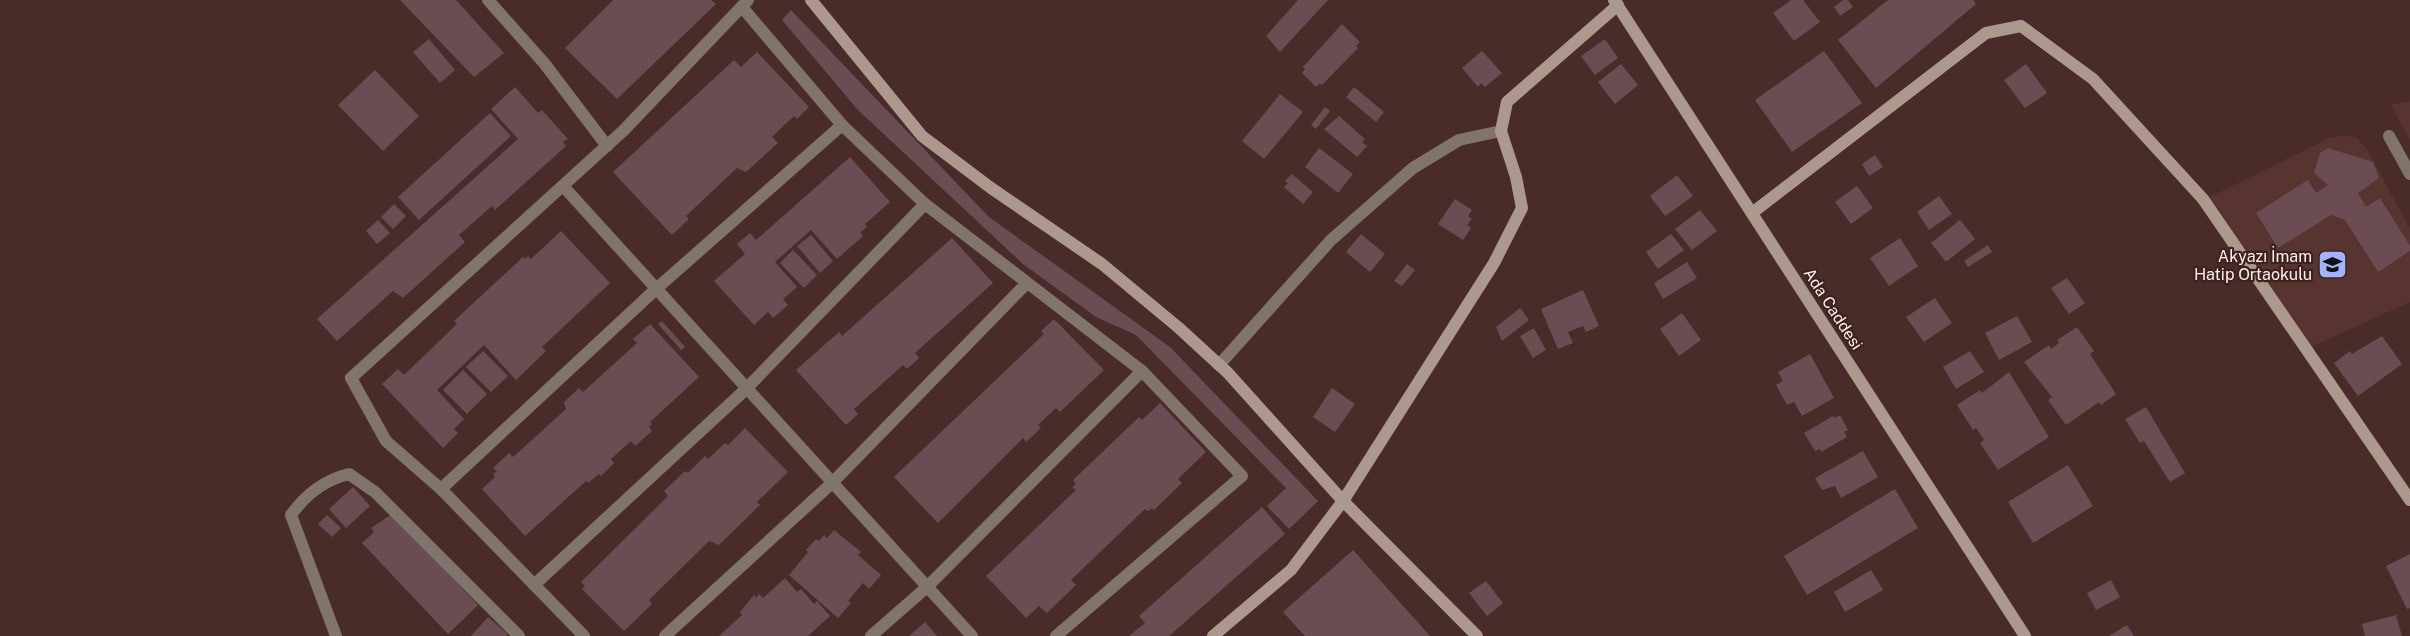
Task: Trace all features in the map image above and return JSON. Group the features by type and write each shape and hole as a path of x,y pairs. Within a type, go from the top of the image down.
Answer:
{"main road":[{"path":"811,0 922,136 991,188 1102,264 1219,365 1343,501 1477,636"},
{"path":"1213,636 1291,570 1343,501 1494,263 1522,208 1516,177 1501,131 1507,102 1616,2"},
{"name":"Ada Caddesi","path":"1616,2 2025,636"},
{"path":"1752,213 1986,33 2021,26 2093,79 2203,199 2410,500"}],"street":[{"path":"488,0 544,63 607,146"},
{"path":"584,636 441,489 386,441 351,378 607,146 745,3 842,125 925,204 1026,284 1142,370 1242,476 1057,636"},
{"path":"441,489 656,289 842,125"},
{"path":"1219,365 1331,240 1413,168 1459,140 1501,131"},
{"path":"2389,136 2410,174"},
{"path":"563,186 972,636"},
{"path":"534,585 746,390 925,204"},
{"path":"664,636 832,483 1026,284"},
{"path":"871,636 927,587 1142,370"},
{"path":"336,636 291,515 328,478 348,474 375,492 519,636"}],"shaded area":[{"path":"2410,101 2410,141 2391,105"},
{"name":"Akyazı İmam Hatip Ortaokulu","path":"2356,137 2367,149 2410,229 2410,302 2311,347 2210,197 2329,138"}],"building":[{"path":"400,0 456,0 504,53 474,77"},
{"path":"613,0 711,0 716,4 617,99 565,48"},
{"path":"1298,0 1328,0 1280,52 1266,36"},
{"path":"1791,0 1803,0 1820,22 1794,41 1773,13"},
{"path":"1843,0 1848,0 1853,7 1840,16 1834,7"},
{"path":"1888,0 1973,0 1976,4 1876,88 1838,40"},
{"path":"791,10 989,217 1170,347 1318,501 1289,529 1267,506 1286,488 1136,335 1096,317 1023,264 858,110 782,20"},
{"path":"1342,24 1360,42 1356,46 1358,48 1322,85 1320,83 1316,87 1302,73 1305,69 1303,67"},
{"path":"429,39 455,70 440,83 413,52"},
{"path":"1605,39 1618,58 1595,75 1581,56"},
{"path":"1482,51 1502,73 1485,87 1481,83 1478,87 1462,68"},
{"path":"1824,51 1862,103 1792,152 1755,100"},
{"path":"757,52 809,107 797,119 794,116 772,137 778,143 746,172 737,168 686,216 689,219 672,235 613,172 734,60 741,67"},
{"path":"1621,64 1638,85 1615,104 1598,82"},
{"path":"2026,64 2047,93 2025,108 2004,80"},
{"path":"375,70 419,116 383,151 338,105"},
{"path":"515,87 538,113 542,110 568,139 563,142 566,146 495,210 492,206 459,235 465,242 403,298 393,291 337,341 317,319 518,139 491,109"},
{"path":"1354,87 1384,112 1376,122 1346,97"},
{"path":"1280,94 1303,112 1264,159 1242,141"},
{"path":"1325,107 1330,111 1316,129 1311,125"},
{"path":"490,113 511,136 419,220 398,197"},
{"path":"1339,116 1365,139 1362,142 1367,146 1357,157 1324,129"},
{"path":"1319,148 1353,174 1338,193 1305,167"},
{"path":"2328,148 2373,162 2379,178 2358,193 2366,207 2380,198 2410,246 2410,251 2378,272 2345,220 2331,215 2278,248 2256,213 2308,180 2316,193 2328,185 2314,173 2320,153"},
{"path":"1875,155 1883,167 1869,176 1862,164"},
{"path":"850,157 890,202 865,224 867,227 860,233 863,236 837,259 811,230 775,262 797,287 783,299 788,305 773,318 768,312 754,325 714,281 745,254 737,244 750,233 756,240"},
{"path":"1292,174 1313,192 1303,204 1284,187 1288,183 1285,181"},
{"path":"1677,175 1693,196 1665,216 1650,196"},
{"path":"1857,186 1873,208 1851,224 1835,202"},
{"path":"1939,196 1952,214 1929,230 1917,212"},
{"path":"1455,199 1472,210 1468,216 1472,219 1467,225 1471,228 1463,240 1438,224"},
{"path":"394,204 406,216 393,229 381,217"},
{"path":"1700,210 1717,231 1692,250 1675,229"},
{"path":"378,220 390,233 377,244 366,231"},
{"path":"1960,220 1975,239 1946,262 1931,243"},
{"path":"561,231 610,283 542,347 546,351 516,380 484,345 437,390 464,419 454,429 458,433 443,448 382,384 398,369 404,375 457,324 454,321 523,257 525,259 528,256 531,259"},
{"path":"1361,234 1385,254 1370,272 1346,252"},
{"path":"1671,234 1684,250 1658,269 1646,252"},
{"path":"811,235 833,261 820,273 797,246"},
{"path":"952,238 993,283 915,353 919,358 907,369 903,365 854,409 858,414 846,425 796,370 839,332 842,336"},
{"path":"1900,238 1918,266 1889,286 1870,258"},
{"path":"1988,245 1992,252 1968,267 1964,261"},
{"path":"793,250 817,275 804,288 780,263"},
{"path":"1687,262 1697,278 1663,299 1654,283"},
{"path":"1407,264 1415,270 1402,286 1394,281"},
{"path":"2067,278 2085,303 2069,314 2051,288"},
{"path":"1583,290 1599,326 1586,332 1583,326 1568,332 1573,343 1558,349 1541,309"},
{"path":"1935,298 1952,323 1924,342 1906,317"},
{"path":"1520,308 1529,320 1502,341 1496,327"},
{"path":"1682,313 1701,340 1679,356 1660,329"},
{"path":"2017,316 2032,342 1999,360 1985,333"},
{"path":"1054,319 1104,370 1060,412 1056,408 1038,425 1041,428 1026,442 1023,438 938,523 894,477 1044,334 1041,331"},
{"path":"662,321 685,347 681,350 658,324"},
{"path":"650,324 699,377 650,422 652,424 649,427 652,431 635,446 631,441 611,459 614,463 601,476 599,474 588,483 586,481 525,536 482,489 495,477 493,474 497,471 493,468 509,453 513,457 566,409 564,402 579,388 583,392 637,343 633,339"},
{"path":"2077,327 2094,351 2090,354 2116,394 2101,405 2099,402 2066,425 2048,400 2052,397 2024,362 2049,345 2051,349 2059,343 2057,340"},
{"path":"1534,328 1546,350 1533,358 1520,336"},
{"path":"2382,336 2402,364 2358,396 2334,363 2350,351 2352,354"},
{"path":"483,351 508,376 491,392 466,367"},
{"path":"1970,351 1984,372 1956,389 1943,367"},
{"path":"1810,354 1834,398 1802,416 1794,402 1787,405 1776,385 1783,381 1778,372"},
{"path":"463,370 487,394 467,414 443,390"},
{"path":"2009,372 2049,437 1998,470 1980,443 1984,440 1976,428 1973,430 1957,405 1980,390 1982,393"},
{"path":"1332,388 1355,404 1335,432 1313,417"},
{"path":"1160,403 1206,452 1178,479 1182,483 1154,510 1145,509 1071,580 1076,585 1047,613 1039,606 1026,618 986,576 1076,490 1072,487 1076,484 1073,480 1139,417 1142,420"},
{"path":"2146,407 2185,473 2170,482 2144,441 2140,443 2125,419"},
{"path":"1840,415 1848,430 1844,432 1847,437 1821,452 1820,449 1815,451 1804,433 1833,416 1835,418"},
{"path":"745,428 788,472 757,502 760,505 719,545 709,541 649,600 652,604 624,631 582,589 585,586 581,582 668,496 664,491 685,471 688,473 705,456 708,459 725,443 728,445"},
{"path":"1863,451 1878,477 1841,498 1835,486 1822,490 1815,478"},
{"path":"2068,465 2093,506 2033,543 2008,502"},
{"path":"353,487 370,506 346,528 329,509"},
{"path":"1895,489 1918,528 1807,595 1784,556"},
{"path":"1262,507 1285,534 1169,636 1129,636 1145,623 1139,616"},
{"path":"392,514 478,605 448,634 362,543 374,532 371,528"},
{"path":"327,515 341,528 332,537 318,524"},
{"path":"834,530 861,552 858,555 881,575 869,589 863,583 848,601 851,603 838,618 789,575 816,539 819,541 824,535 827,538"},
{"path":"1353,550 1430,636 1305,636 1283,612"},
{"path":"2410,554 2410,608 2407,609 2386,566"},
{"path":"1871,570 1883,590 1845,612 1834,592"},
{"path":"785,578 797,592 801,589 814,604 817,601 830,616 808,636 719,636 742,615 740,612 754,595 756,598 759,594 763,598"},
{"path":"2111,580 2120,597 2096,610 2087,593"},
{"path":"1486,581 1503,603 1487,616 1469,593"},
{"path":"2396,615 2402,636 2365,636 2362,624"},
{"path":"488,617 508,634 506,636 471,636"},
{"path":"925,622 937,636 909,636"},
{"path":"2127,625 2134,636 2109,636"}],"place":[{"name":"Akyazı İmam Hatip Ortaokulu","path":"2333,265"}]}
